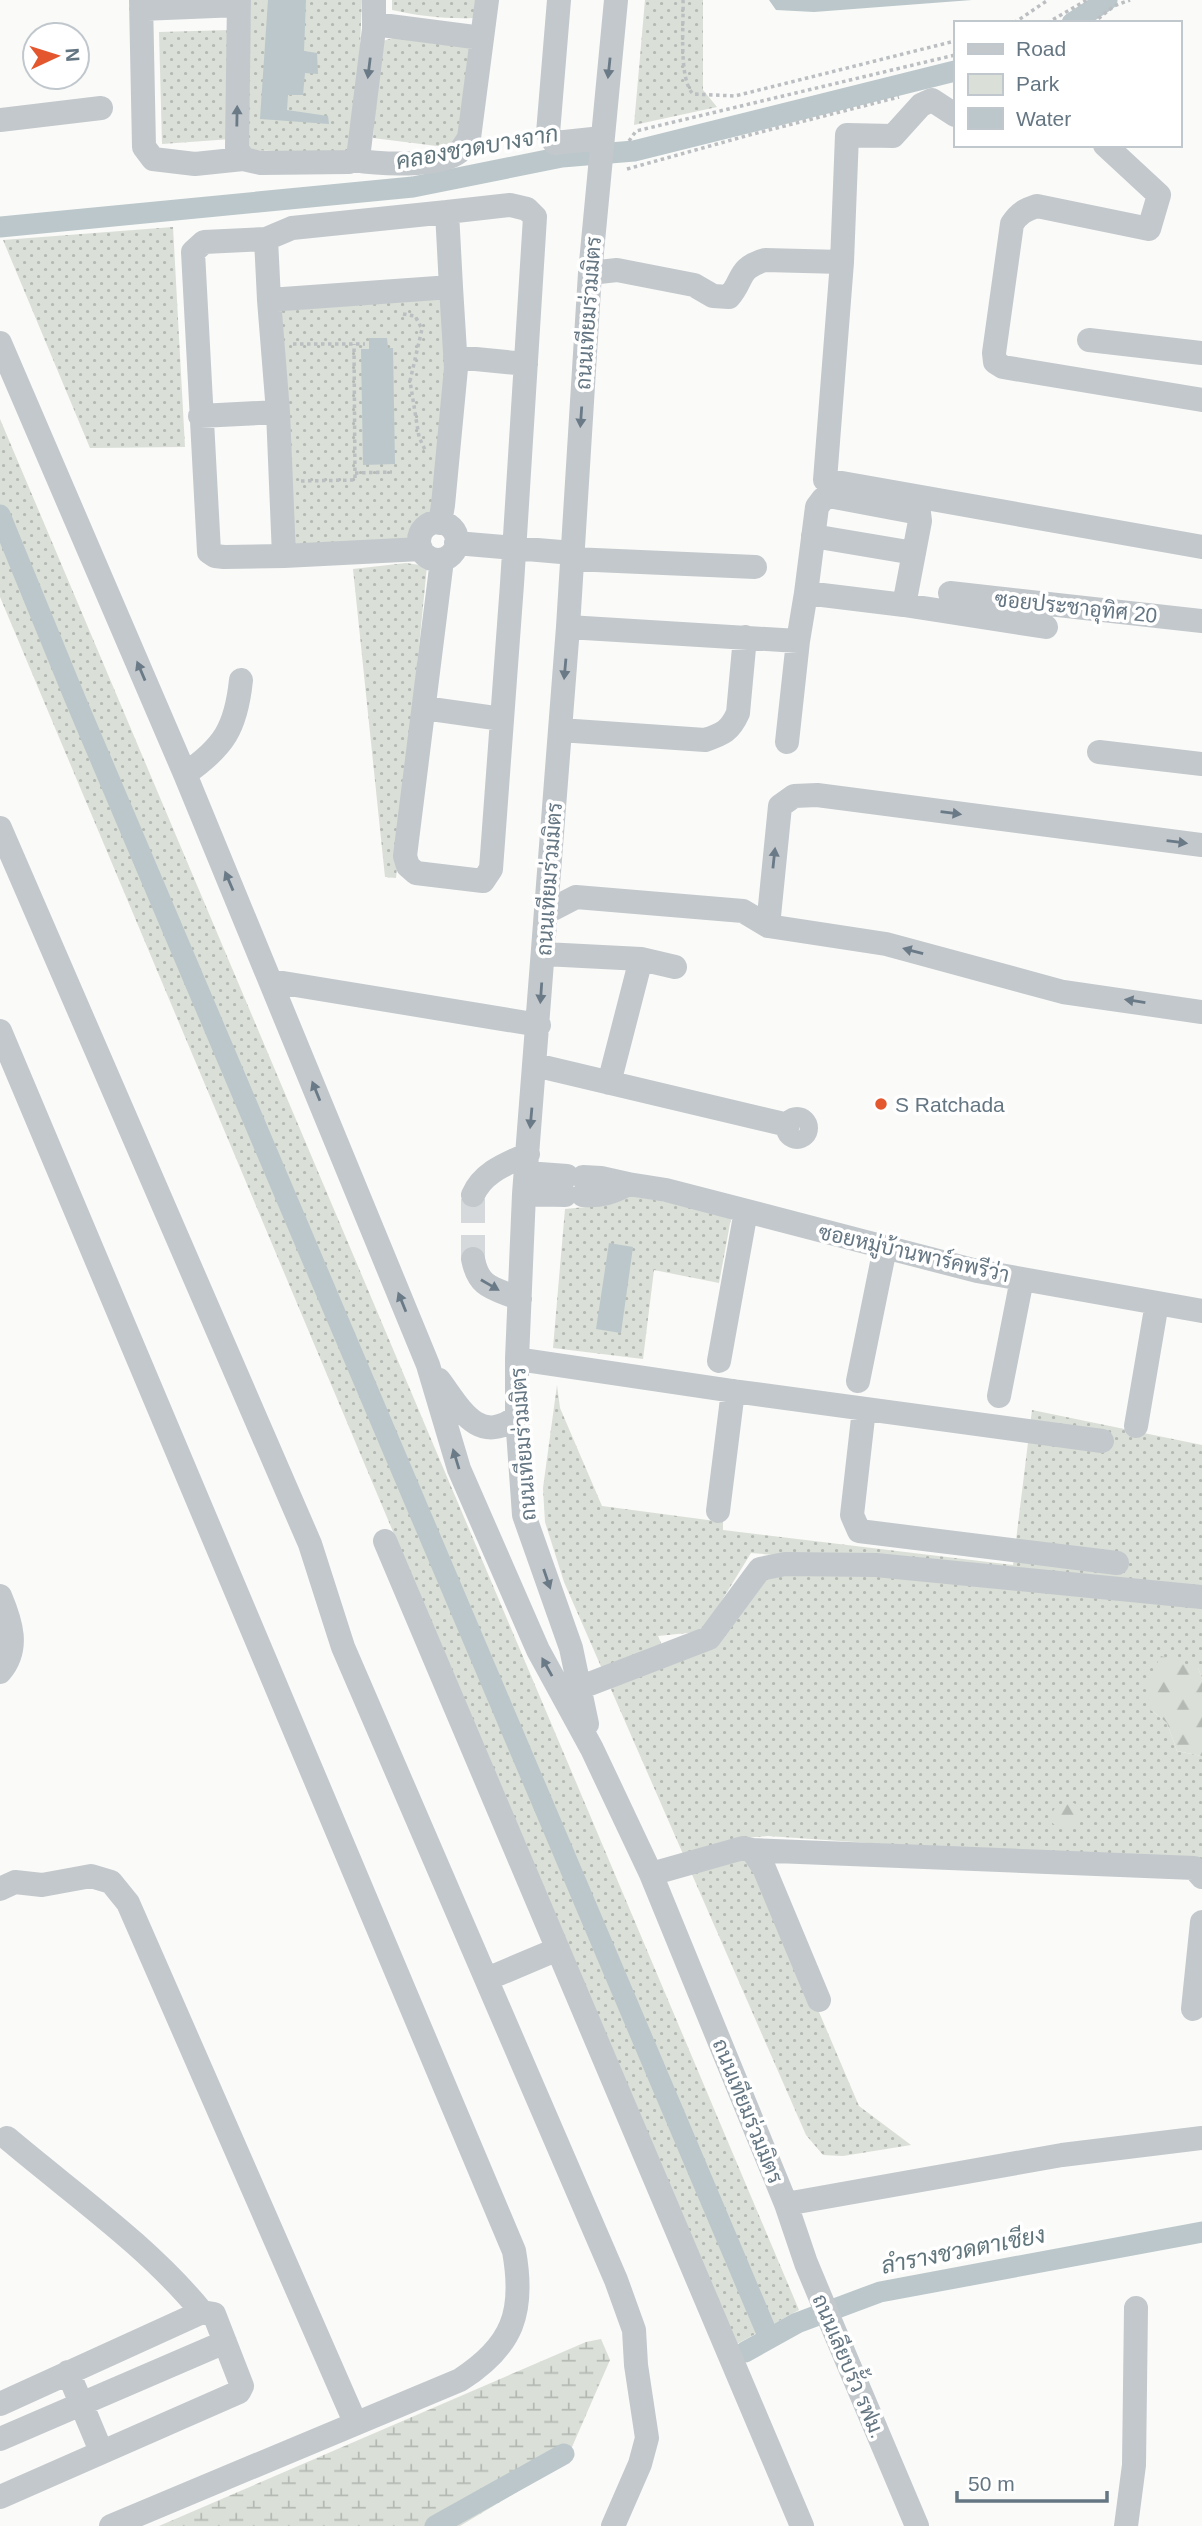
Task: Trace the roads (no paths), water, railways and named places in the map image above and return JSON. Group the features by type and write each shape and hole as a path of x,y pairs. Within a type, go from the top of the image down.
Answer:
{"street":[{"path":"353,160 387,165 435,160 458,153 469,138 486,0"},
{"path":"559,0 548,133 555,143 602,141"},
{"name":"ถนนเทียมร่วมมิตร","path":"592,1749 571,1648 524,1515 517,1418 517,1359 526,1174 568,626 590,273 615,0"},
{"path":"243,159 237,148 239,2 141,4 144,147 153,159 195,164 243,159 261,163 349,162 359,158 374,12 482,38"},
{"path":"954,114 932,100 921,105 893,136 847,135 842,262 825,480 1202,547"},
{"path":"0,120 101,108"},
{"path":"1107,147 1159,195 1149,229 1037,206 1023,211 1012,224 995,362 1003,367 1202,400"},
{"path":"440,551 405,856 408,866 416,873 483,881 491,869 514,548 535,217 527,209 510,205 292,228 265,239 204,242 193,252 209,552 215,556 514,548 572,556 755,567"},
{"path":"440,551 420,536 423,530 433,523 440,523 447,468 455,357 447,212"},
{"path":"265,239 278,412 284,556"},
{"path":"590,273 617,270 694,285 722,298 729,297 735,291 738,280 753,264 765,260 842,262"},
{"path":"270,300 451,287"},
{"path":"1089,340 1202,353"},
{"name":"ถนนเทียมร่วมมิตร","path":"0,343 185,774 428,1365 459,1469 538,1650 592,1749 651,1874 786,2204 1062,2155 1202,2137"},
{"path":"455,357 526,365"},
{"path":"200,416 278,412"},
{"path":"788,742 798,641 817,508 823,499 829,496 919,513 920,521 904,605"},
{"path":"813,536 914,553"},
{"path":"806,593 1046,627"},
{"name":"ซอยประชาอุทิศ 20","path":"950,593 1202,621"},
{"path":"568,626 798,641"},
{"path":"560,730 705,740 724,734 738,713 746,637"},
{"path":"185,774 211,756 225,738 239,701 241,680"},
{"path":"424,708 502,719"},
{"path":"1099,752 1202,764"},
{"path":"768,926 780,806 794,796 817,796 1202,845"},
{"path":"0,828 310,1544 343,1647 611,2267 634,2330 636,2365 647,2438 640,2464 613,2526"},
{"path":"547,912 576,897 743,911 768,926 886,944 1063,992 1202,1012"},
{"path":"544,954 641,959 675,967"},
{"path":"609,1083 641,959"},
{"path":"271,981 538,1025"},
{"path":"0,1031 514,2251 518,2276 518,2301 512,2323 501,2344 482,2365 460,2380 111,2526"},
{"path":"535,1065 788,1125"},
{"path":"473,1195 478,1184 498,1168 526,1174"},
{"name":"ซอยหมู่บ้านพาร์คพรีว่า","path":"526,1174 575,1186 601,1178 666,1190 976,1271 1202,1311"},
{"path":"719,1361 746,1211"},
{"path":"858,1381 885,1248"},
{"path":"472,1259 476,1274 483,1284 520,1299"},
{"path":"999,1395 1022,1279"},
{"path":"1136,1426 1157,1303"},
{"path":"517,1359 1102,1441"},
{"path":"428,1365 470,1421 499,1428 517,1418"},
{"path":"718,1511 733,1391"},
{"path":"864,1409 852,1515 859,1531 1117,1563"},
{"path":"385,1541 802,2526"},
{"path":"579,1688 709,1638 760,1569 785,1564 876,1565 1202,1597"},
{"path":"0,1596 11,1626 12,1641 11,1654 0,1672"},
{"path":"651,1874 743,1848 1194,1868 1202,1877"},
{"path":"752,1850 764,1868 819,2000"},
{"path":"5,1882 43,1885 91,1876 111,1882 128,1903 355,2422"},
{"path":"1193,2009 1202,1922"},
{"path":"486,1979 558,1949"},
{"path":"7,2138 180,2284 202,2312"},
{"name":"ถนนเลียบรั้ว รฟม.","path":"786,2204 834,2330 918,2526"},
{"path":"1126,2526 1134,2465 1136,2308"},
{"path":"0,2404 202,2312 214,2314 242,2386 239,2392 0,2497"},
{"path":"0,2439 225,2342"},
{"path":"68,2372 102,2451"}],"water":[{"path":"268,0 306,0 304,51 317,53 318,74 305,73 303,95 288,95 287,110 328,116 329,124 260,119"},
{"path":"769,0 972,0 814,12 776,10"},
{"path":"369,338 387,338 388,348 393,348 395,464 363,465 361,349 369,349"},
{"path":"609,1243 633,1247 621,1333 596,1329"}],"waterway":[{"name":"คลองชวดบางจาก","path":"1075,21 1107,0"},
{"name":"คลองชวดบางจาก","path":"0,227 413,187 562,157 634,151 954,71"},
{"path":"0,515 76,701 769,2338"},
{"name":"ลำรางชวดตาเชียง","path":"745,2352 797,2323 880,2292 1202,2232"},
{"name":"ลำรางชวดตาเชียง","path":"435,2526 564,2454"}],"tunnel":[{"path":"473,1195 473,1259"}],"place":[{"name":"S Ratchada","path":"881,1104"}]}
